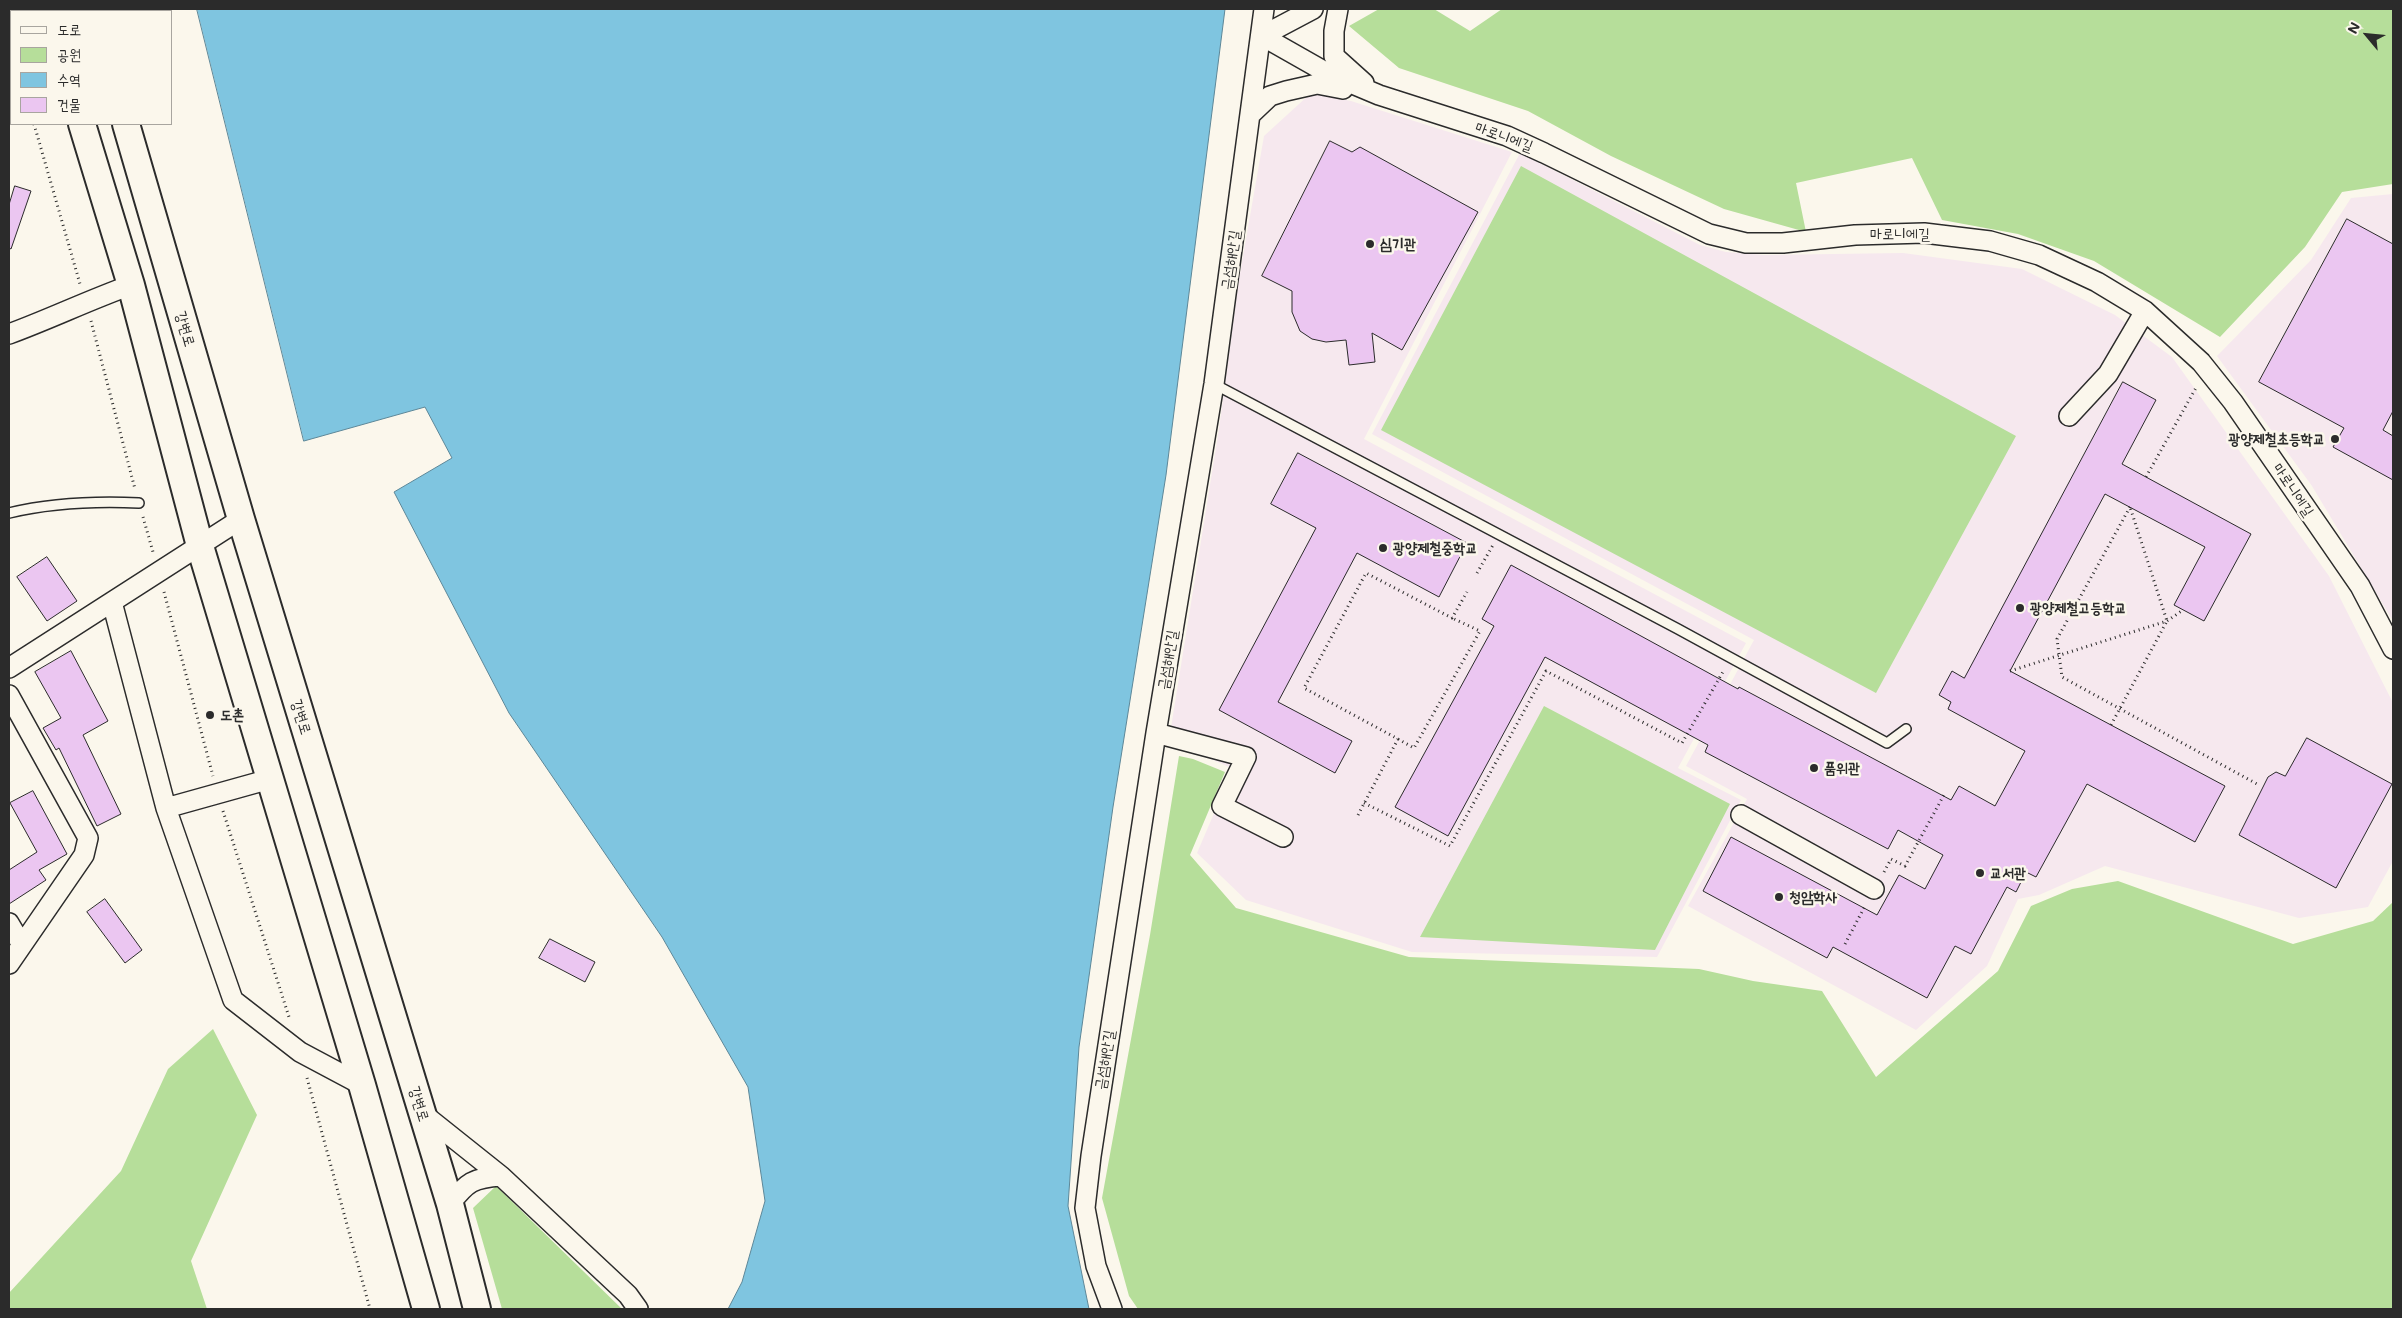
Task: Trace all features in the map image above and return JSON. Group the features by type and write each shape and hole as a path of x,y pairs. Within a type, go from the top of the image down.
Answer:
{"main road":[{"path":"82,125 131,285 200,546 362,1085 426,1309"},
{"name":"강변로","path":"126,125 241,519 450,1204 477,1309"}],"street":[{"name":"금섬해안길","path":"1112,1309 1096,1266 1085,1208 1091,1156 1156,733 1214,384 1262,36 1264,9"},
{"path":"1262,36 1313,9"},
{"path":"1338,9 1334,31 1334,56 1379,95"},
{"name":"마로니에길","path":"1262,36 1329,74 1379,95 1507,136 1708,234 1746,243 1783,243 1855,235 1924,232 1990,242 2039,255 2068,268 2145,311 2202,362 2233,402 2360,586 2393,649"},
{"path":"1251,114 1270,96 1317,84 1379,95"},
{"path":"9,334 51,318 85,301 131,285"},
{"path":"2069,416 2108,374 2145,311"},
{"path":"9,668 241,519"},
{"path":"112,602 166,808 233,1000 300,1052 362,1085"},
{"path":"9,695 88,838 84,855 9,964"},
{"path":"1156,733 1246,757 1222,806 1283,837"},
{"path":"166,808 217,792 270,779"},
{"path":"1740,815 1874,889"},
{"path":"9,923 22,945"},
{"path":"422,1113 501,1176 628,1296 638,1309"},
{"path":"450,1204 464,1186 480,1178 501,1176"}],"lane":[{"path":"1214,384 1731,658 1887,743 1906,729"},
{"path":"9,513 32,507 105,502 139,503"}],"path":[{"path":"34,125 85,301 217,792 300,1052 370,1309"},
{"path":"2146,478 2198,384"},
{"path":"2111,725 2120,709 2167,620 2130,507 2056,639 2062,678 2120,709 2257,784"},
{"path":"1477,573 1499,535"},
{"path":"1366,573 1452,618 1480,630 1414,748 1398,739 1304,688 1366,573"},
{"path":"1452,618 1467,592"},
{"path":"2010,671 2167,620 2183,610"},
{"path":"1364,802 1450,846 1546,671 1682,744 1731,658"},
{"path":"1358,815 1398,739"},
{"path":"1845,944 1891,858 1905,866 1945,793"}],"shaded area":[{"name":"광양제철중학교","path":"1311,93 1351,101 1512,152 1364,439 1746,643 1678,768 1741,800 1657,957 1412,952 1246,900 1197,853 1233,769 1169,740 1219,429 1239,279 1264,136"},
{"name":"광양제철고등학교","path":"1520,153 1700,245 1726,252 1764,255 1903,253 2022,269 2115,315 2172,357 2329,576 2393,703 2393,861 2368,907 2299,918 2105,866 2039,895 2018,899 1987,966 1916,1030 1688,906 1747,799 1686,766 1754,640 1372,434"},
{"name":"광양제철초등학교","path":"2393,194 2393,621 2312,486 2217,356 2311,260 2351,198"}],"green space":[{"path":"1379,9 1434,9 1470,31 1502,9 2393,9 2393,184 2342,192 2305,247 2220,337 2094,261 2018,234 1942,220 1912,158 1796,183 1806,232 1724,209 1611,156 1528,111 1399,68 1349,26"},
{"path":"1521,166 2016,436 1876,693 1381,430"},
{"path":"1544,706 1730,804 1655,950 1420,937"},
{"path":"1179,756 1193,759 1225,772 1190,855 1236,908 1409,957 1699,969 1753,981 1822,991 1876,1077 1998,971 2031,906 2072,889 2118,881 2293,944 2373,921 2393,902 2393,1309 1138,1309 1129,1296 1102,1198 1150,935"},
{"path":"213,1029 257,1115 191,1261 207,1309 9,1309 9,1293 121,1171 168,1069"},
{"path":"496,1186 622,1309 502,1309 473,1208"}],"water":[{"path":"197,9 1225,9 1166,475 1113,807 1079,1047 1068,1206 1089,1309 728,1309 742,1282 765,1201 748,1087 662,937 509,713 394,492 452,458 425,407 304,441"}],"building":[{"name":"심기관","path":"1330,141 1352,152 1360,147 1478,212 1402,350 1372,333 1375,362 1349,365 1346,340 1326,342 1312,339 1300,331 1292,312 1292,291 1262,276"},
{"path":"15,186 31,191 11,249 9,248 9,205"},
{"path":"2347,219 2393,244 2393,411 2383,430 2393,436 2393,480 2333,447 2344,428 2259,382"},
{"path":"2123,382 2156,400 2122,464 2251,534 2204,621 2174,605 2205,547 2105,494 2010,671 2225,786 2195,842 2087,784 2036,877 2026,872 2016,892 2007,887 1971,954 1955,946 1927,998 1833,947 1827,958 1703,891 1731,837 1877,915 1899,875 1925,889 1943,855 1898,830 1888,849 1705,752 1708,745 1545,657 1448,836 1395,807 1494,626 1482,619 1511,565 1738,689 1739,687 1951,800 1959,786 1995,806 2025,751 1948,709 1951,702 1939,695 1952,671 1964,678"},
{"path":"1298,453 1467,543 1439,597 1357,553 1278,702 1352,741 1335,773 1219,710 1316,528 1271,504"},
{"path":"47,557 77,601 47,621 17,577"},
{"path":"71,651 108,721 83,735 121,814 97,826 59,748 56,750 43,728 61,718 35,672"},
{"path":"2307,738 2392,784 2336,888 2239,835 2268,777 2276,772 2285,776"},
{"path":"33,791 67,854 39,870 46,880 9,904 9,870 37,852 10,803"},
{"path":"105,899 142,950 125,963 87,912"},
{"path":"550,939 595,962 585,982 539,958"}],"place":[{"name":"심기관","path":"1370,244"},
{"name":"광양제철초등학교","path":"2335,439"},
{"name":"광양제철중학교","path":"1383,548"},
{"name":"광양제철고등학교","path":"2020,608"},
{"name":"도촌","path":"210,715"},
{"name":"품위관","path":"1814,768"},
{"name":"교서관","path":"1980,873"},
{"name":"청암학사","path":"1779,897"}]}
